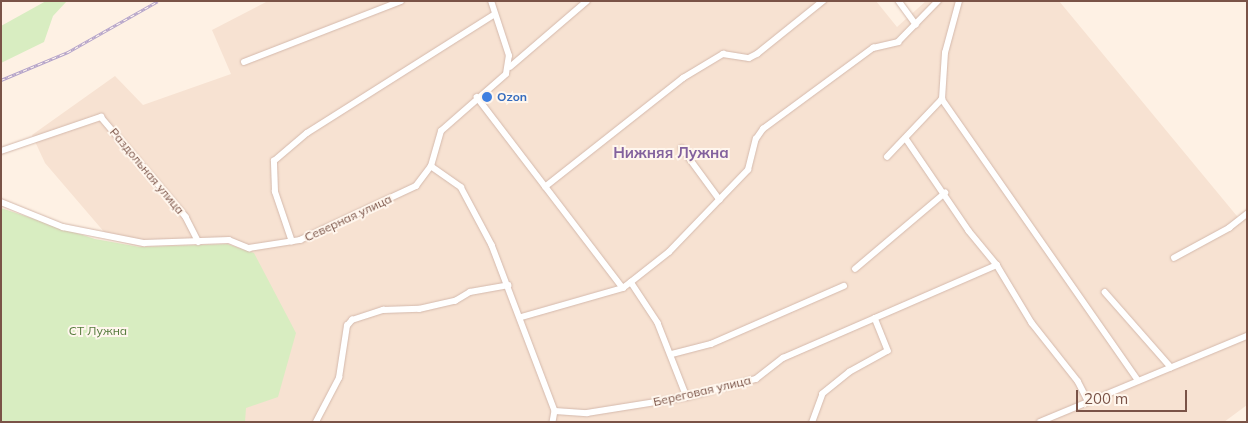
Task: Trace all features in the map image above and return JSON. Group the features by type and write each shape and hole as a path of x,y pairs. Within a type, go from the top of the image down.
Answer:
{"street":[{"path":"244,62 401,1"},
{"path":"490,1 510,67"},
{"name":"Северная улица","path":"1,202 92,234 144,243 229,240 249,248 292,242 416,186 431,166 440,131 510,67 587,1"},
{"path":"544,187 684,78 723,54 749,58 757,54 823,1"},
{"path":"899,1 916,24"},
{"path":"522,317 623,288 631,282 669,252 748,170 756,139 764,130 873,48 898,42 938,1"},
{"path":"887,157 907,140 942,99 945,53 959,1"},
{"path":"292,242 275,192 274,161 307,133 495,14"},
{"path":"477,97 623,288"},
{"path":"942,99 1138,380"},
{"name":"Раздольная улица","path":"1,151 101,117 186,218 199,242"},
{"path":"907,140 997,264 1024,311 1078,381 1088,401"},
{"path":"682,148 720,200"},
{"path":"431,166 462,187 522,317 555,411 553,422"},
{"path":"855,269 945,193"},
{"path":"1174,258 1229,228 1247,214"},
{"name":"Береговая улица","path":"555,411 587,413 687,397 756,379 783,358 864,320 875,318 997,264"},
{"path":"631,282 648,305 672,354 687,397"},
{"path":"316,422 339,378 346,326 352,320 383,310 419,309 455,301 470,292 508,285"},
{"path":"672,354 711,344 844,286"},
{"path":"1105,292 1171,367"},
{"path":"813,422 823,394 850,372 888,350 875,318"},
{"path":"1040,422 1247,336"}],"shaded area":[{"path":"268,1 876,1 897,27 926,1 1059,1 1241,221 1247,216 1247,405 1224,422 245,422 227,244 140,247 111,240 45,163 32,135 115,76 143,105 231,74 212,30"}],"green space":[{"path":"46,1 67,1 53,16 44,42 1,63 1,26"},
{"name":"СТ Лужна","path":"1,208 95,239 140,247 227,244 254,253 296,333 278,397 246,408 245,422 1,422"}],"railway":[{"path":"1,80 68,52 158,1"}],"place":[{"name":"Ozon","path":"487,97"}],"district":[{"name":"Нижняя Лужна","path":"671,153"}]}
